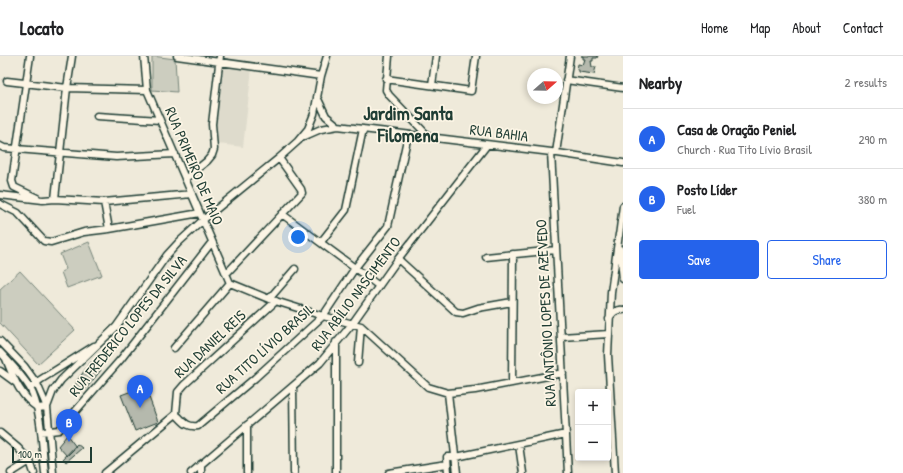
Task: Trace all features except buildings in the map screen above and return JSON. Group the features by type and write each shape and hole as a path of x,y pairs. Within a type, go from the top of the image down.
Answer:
{"street":[{"path":"30,56 12,181 14,187 43,200"},
{"path":"55,199 72,56"},
{"name":"RUA PRIMEIRO DE MAIO","path":"144,56 147,90 230,283"},
{"path":"177,56 219,59 321,76"},
{"path":"47,407 53,391 71,371 116,327 167,255 179,242 203,220 279,158 308,130 314,114 321,76 327,56"},
{"path":"389,56 386,90 429,137"},
{"path":"432,85 436,56"},
{"path":"386,79 471,91 476,56"},
{"name":"RUA ANTÔNIO LOPES DE AZEVEDO","path":"568,473 556,250 553,153 570,56"},
{"path":"185,179 207,161 212,155 214,149 212,124 219,59"},
{"path":"566,80 623,88"},
{"path":"6,81 67,88 147,90"},
{"path":"317,97 326,116 338,126"},
{"path":"97,116 160,120"},
{"name":"RUA BAHIA","path":"302,137 321,129 338,126 623,163"},
{"path":"321,242 346,210 362,129"},
{"name":"RUA TITO LÍVIO BRASIL","path":"176,414 187,425 191,427 198,426 255,378 323,316 355,268 388,226 408,135"},
{"name":"RUA ABÍLIO NASCIMENTO","path":"191,473 320,363 352,324 398,259 487,145"},
{"path":"0,146 4,148 116,157 175,154"},
{"path":"226,274 302,193 301,189 279,158"},
{"path":"0,195 43,200 55,199 104,202 192,194"},
{"path":"104,202 108,229"},
{"path":"0,204 18,213 44,241 51,242 84,232 200,213"},
{"path":"615,473 608,355 609,321 611,292 623,206"},
{"path":"282,214 379,286"},
{"path":"619,234 623,279"},
{"name":"RUA FREDERICO LOPES DA SILVA","path":"50,432 60,430 121,359 212,242"},
{"path":"486,257 556,250"},
{"path":"512,383 513,254"},
{"path":"398,259 456,312 463,313 478,308 512,302"},
{"path":"269,299 294,268"},
{"path":"174,348 230,283 269,299 361,326 428,387 448,393 475,390 563,373"},
{"name":"RUA DANIEL REIS","path":"176,414 178,392 184,385 276,301"},
{"path":"609,321 613,313 623,310"},
{"path":"358,363 361,326"},
{"path":"561,337 609,334"},
{"path":"30,388 104,340"},
{"path":"0,341 24,366 37,384 47,407 53,473"},
{"path":"336,342 336,473"},
{"path":"0,352 30,388 38,408 45,473"},
{"path":"6,359 16,383 25,398 38,408 47,407"},
{"path":"66,364 64,370 66,372 71,371"},
{"path":"0,371 16,383"},
{"path":"48,375 57,377 58,385"},
{"path":"293,386 294,473"},
{"path":"448,393 457,473"},
{"path":"104,473 176,414"},
{"path":"247,425 247,473"},
{"path":"41,432 50,432"},
{"path":"0,433 18,448 30,461 34,473"},
{"path":"448,473 447,457 456,457 519,445 566,434"},
{"path":"519,445 523,473"},
{"path":"11,473 30,461"},
{"path":"201,464 201,473"},
{"path":"389,473 447,464"}],"shaded area":[{"path":"152,56 175,59 177,92 152,90"},
{"path":"221,64 252,68 243,147 218,144 215,118"},
{"path":"89,242 102,275 67,288 61,272 66,269 60,254"},
{"path":"20,271 75,330 38,364 0,323 0,289"}],"place":[{"name":"Casa de Oração Peniel","path":"140,408"},
{"name":"Posto Líder","path":"69,442"}],"district":[{"name":"Jardim Santa Filomena","path":"408,124"}]}
